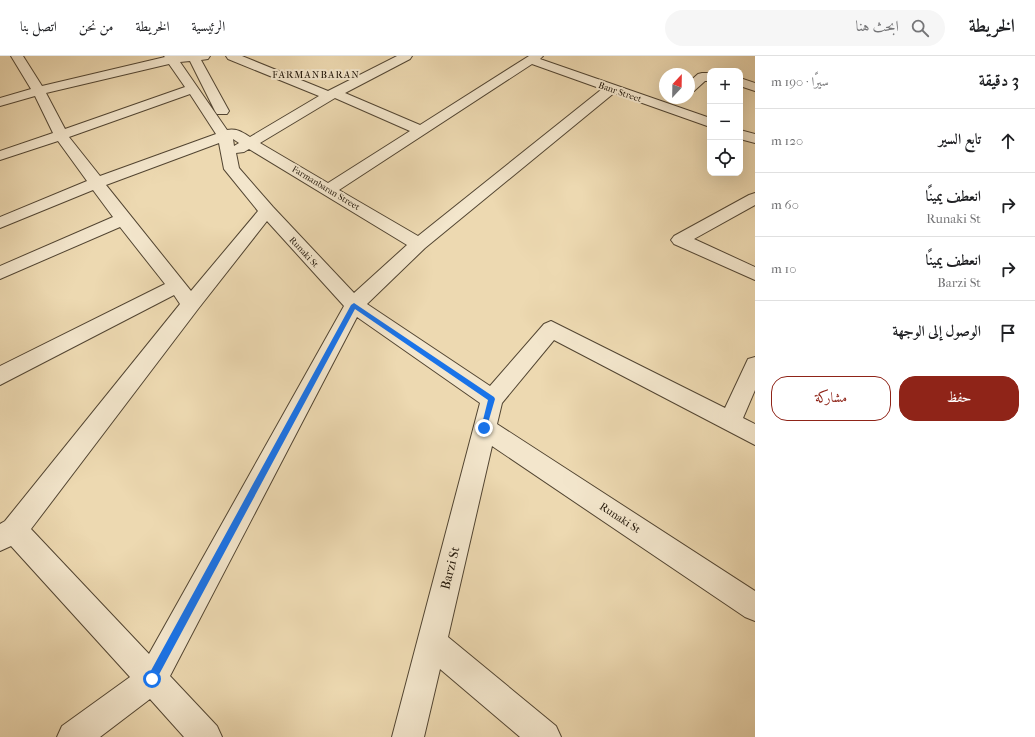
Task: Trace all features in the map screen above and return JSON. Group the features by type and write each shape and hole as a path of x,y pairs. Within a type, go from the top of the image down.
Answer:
{"street":[{"path":"17,56 39,91 61,135 123,219 191,304"},
{"path":"232,56 332,94 419,130"},
{"path":"0,102 172,58 197,57"},
{"name":"Runaki St","path":"197,57 229,142 232,169 267,211 354,305 492,399"},
{"path":"250,143 398,57"},
{"name":"Runaki St","path":"172,58 229,142"},
{"path":"328,190 419,130 534,58"},
{"name":"Banr Street","path":"534,58 611,89 707,122"},
{"path":"695,83 702,77 707,77"},
{"path":"743,83 755,87"},
{"path":"0,156 193,89"},
{"path":"73,737 152,679 354,305 419,244 611,89"},
{"path":"665,108 670,104"},
{"path":"743,135 755,139"},
{"path":"0,223 96,183 229,142"},
{"name":"Farmanbaran Street","path":"229,142 250,143 419,244"},
{"path":"755,198 680,240 755,274"},
{"path":"206,737 152,679 7,534 267,211"},
{"path":"0,273 123,219"},
{"path":"0,376 176,286"},
{"path":"492,399 550,329 755,435"},
{"path":"730,422 755,365"},
{"name":"Barzi St","path":"408,737 492,399"},
{"name":"Runaki St","path":"484,428 755,607"},
{"path":"431,642 545,737"}],"district":[{"name":"FARMANBARAN","path":"316,75"}],"route":[{"path":"152,679 354,305 492,399 484,428"}]}
